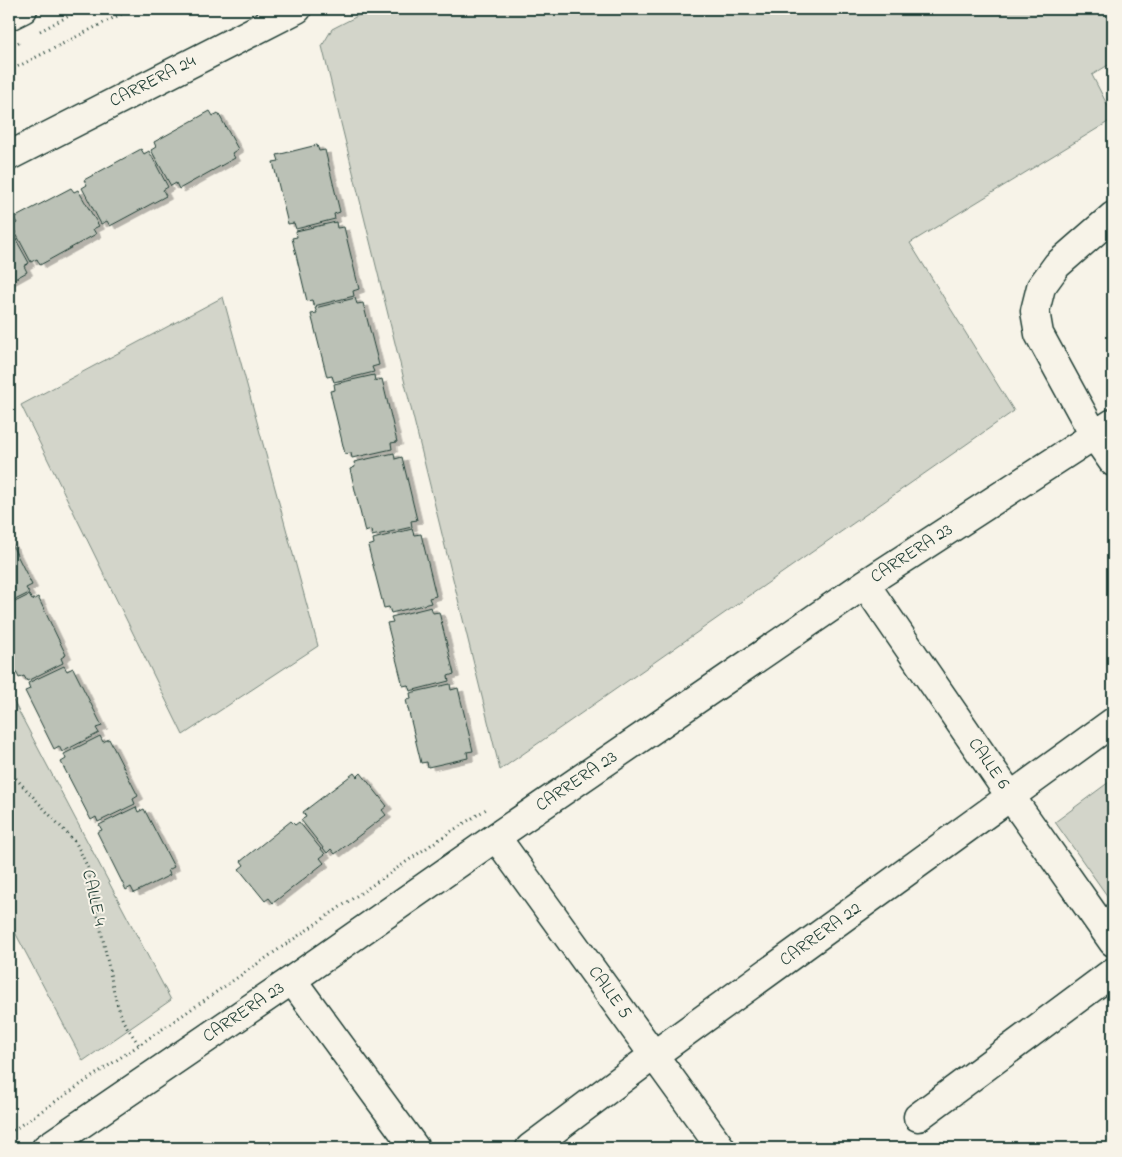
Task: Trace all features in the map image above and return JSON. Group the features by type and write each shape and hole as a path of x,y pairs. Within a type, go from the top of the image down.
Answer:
{"street":[{"path":"9,16 23,9"},
{"name":"CARRERA 24","path":"9,156 297,9"},
{"path":"1113,216 1057,264 1042,287 1035,310 1039,334 1104,429 1113,462"},
{"name":"CARRERA 23","path":"46,1148 865,584 1104,429"},
{"name":"CALLE 6","path":"865,584 1113,942"},
{"name":"CARRERA 22","path":"530,1148 654,1055 1113,722"},
{"name":"CALLE 5","path":"496,837 722,1148"},
{"path":"918,1117 1113,972"},
{"path":"292,980 415,1148"}],"path":[{"path":"33,34 82,9"},
{"path":"9,71 131,9"},
{"path":"9,47 25,39"},
{"name":"CALLE 4","path":"9,772 76,843 88,868 115,997 123,1021 139,1045"},
{"path":"9,1133 441,838 490,807"}],"shaded area":[{"path":"371,9 1113,9 1113,62 1092,75 1113,119 910,243 1014,411 500,770 322,46 332,29"},
{"path":"223,297 318,646 183,735 21,405"},
{"path":"9,693 171,1000 83,1061 9,921"},
{"path":"1113,779 1113,904 1055,822"}],"building":[{"path":"210,111 213,116 218,113 238,149 232,153 235,158 179,189 176,183 171,186 151,150 156,147 154,142"},
{"path":"317,145 319,151 325,150 340,212 334,214 335,219 296,229 294,223 288,224 273,162 279,161 277,155"},
{"path":"141,149 144,154 149,151 168,187 163,190 166,196 110,226 107,221 101,224 82,188 87,185 84,180"},
{"path":"71,188 74,192 78,190 99,226 93,229 96,234 40,265 37,259 31,262 12,226 17,223 14,218"},
{"path":"336,222 337,228 344,227 359,289 353,291 354,296 314,306 312,300 307,301 292,238 297,237 296,231"},
{"path":"9,227 29,263 24,266 27,272 9,282"},
{"path":"355,298 357,304 363,303 379,365 372,367 374,372 334,382 332,376 327,377 311,314 317,313 315,308"},
{"path":"374,375 375,381 382,379 397,442 391,443 392,449 352,458 351,453 345,454 330,391 335,390 334,384"},
{"path":"394,453 395,459 402,457 417,520 411,521 412,527 372,536 371,530 365,532 350,469 355,467 354,462"},
{"path":"412,529 414,535 421,534 436,596 429,598 431,603 391,613 389,607 384,608 368,546 374,544 373,539"},
{"path":"9,539 32,585 26,588 29,593 9,603"},
{"path":"29,595 32,600 38,597 66,655 61,658 63,663 27,681 24,676 19,678 9,658 9,605"},
{"path":"431,607 433,613 439,612 454,674 448,676 449,681 410,691 408,685 403,686 387,623 393,622 391,617"},
{"path":"64,666 67,671 73,668 102,726 96,728 99,733 62,752 59,746 54,749 25,691 30,689 28,683"},
{"path":"450,684 451,690 458,688 473,751 467,752 468,758 428,767 427,762 421,763 406,700 411,699 410,693"},
{"path":"100,736 103,742 109,739 138,796 133,799 135,804 98,822 96,817 91,820 61,762 66,759 64,754"},
{"path":"354,773 357,777 361,773 387,806 382,810 386,815 335,854 331,849 327,853 301,820 306,817 303,812"},
{"path":"136,807 138,812 144,809 174,867 168,870 170,875 134,893 131,887 126,890 97,832 102,830 99,825"},
{"path":"291,821 295,825 299,822 325,854 320,858 324,863 273,903 269,898 265,901 239,869 244,865 241,861"}]}
